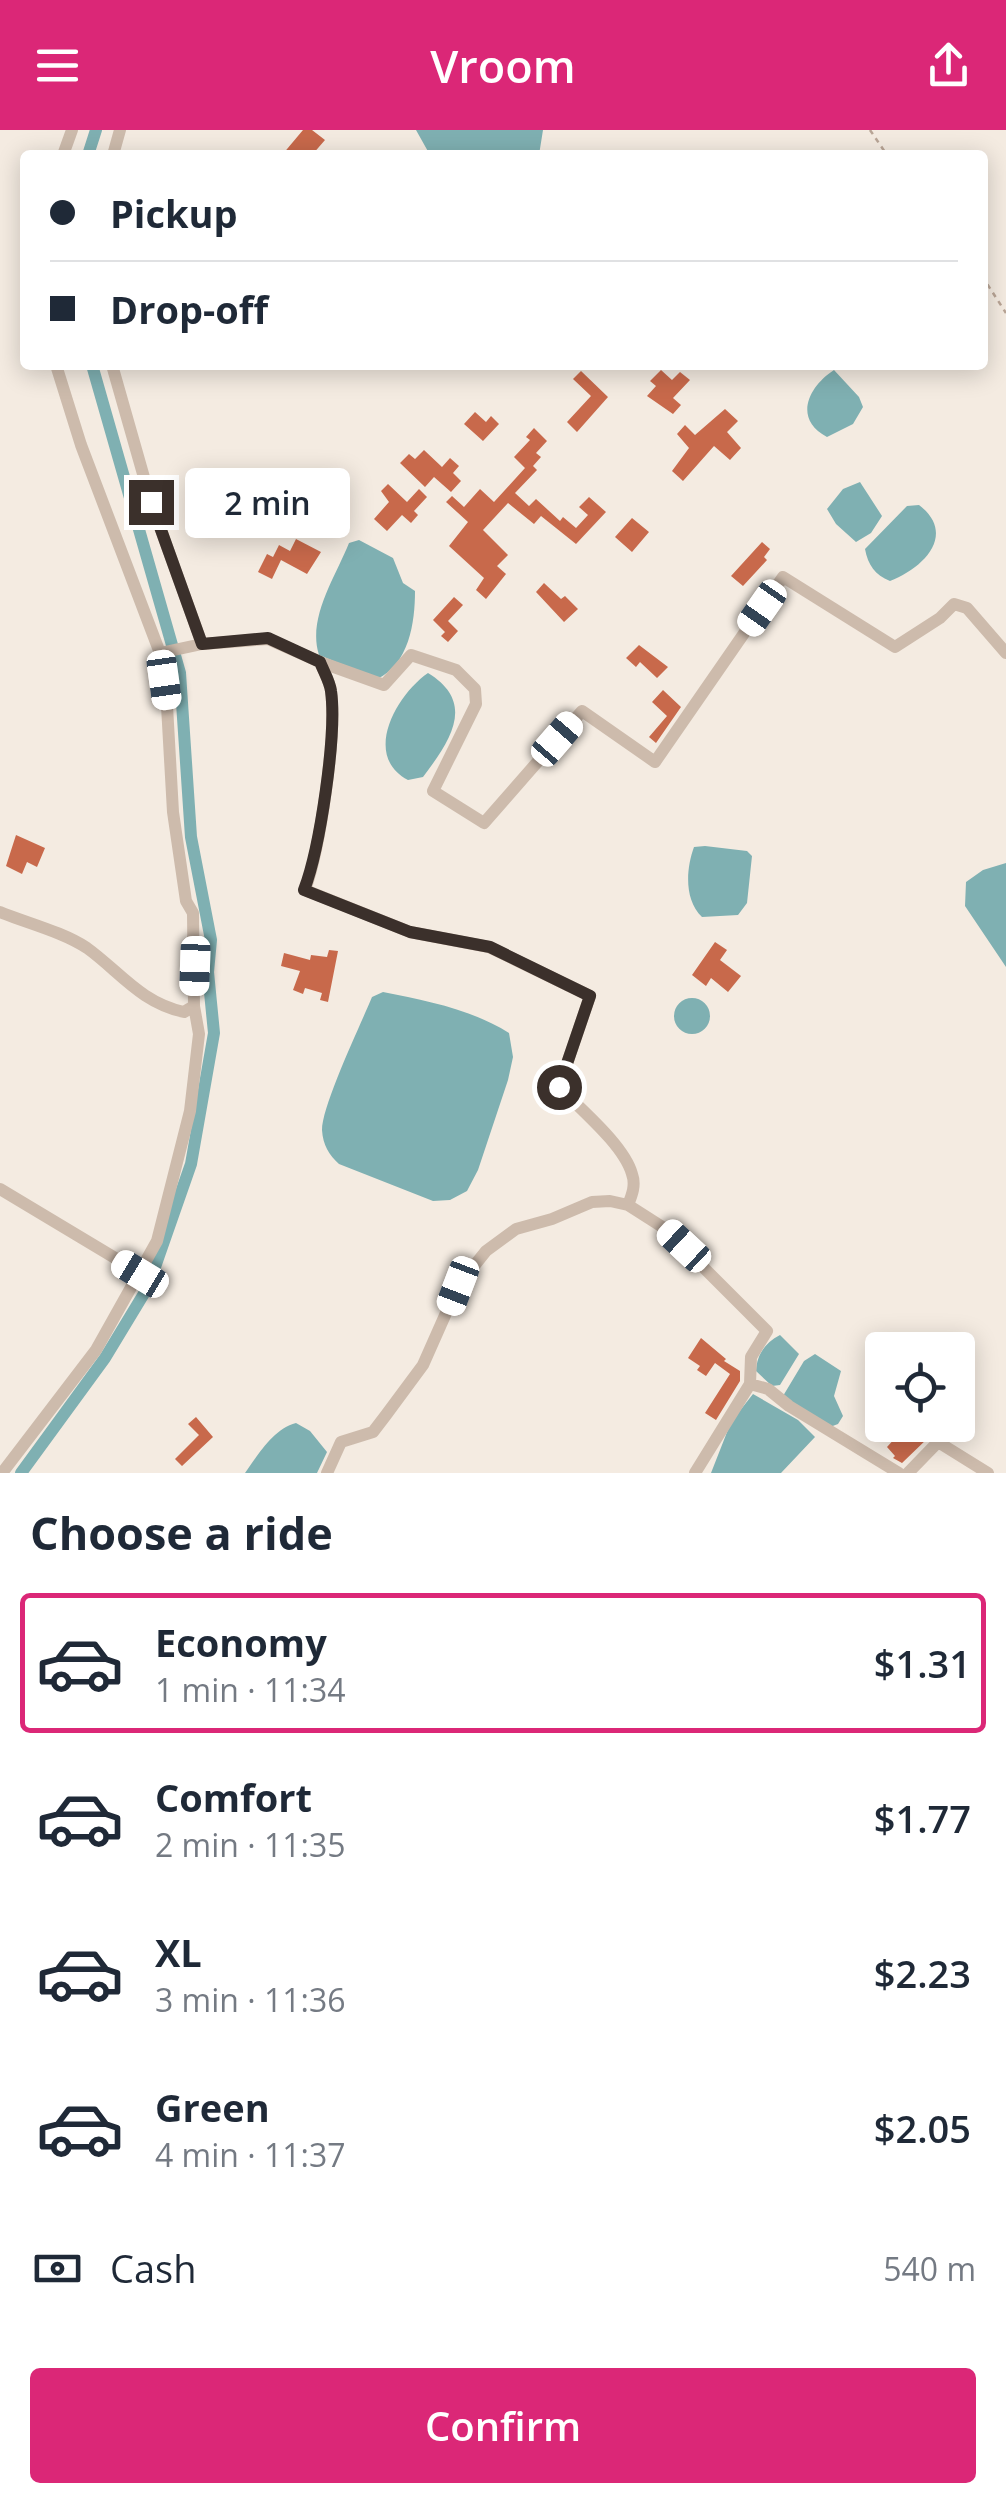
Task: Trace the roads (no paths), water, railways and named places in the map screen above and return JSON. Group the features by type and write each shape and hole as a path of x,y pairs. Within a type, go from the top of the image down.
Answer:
{"street":[{"path":"1,1473 96,1350 156,1241 190,1111 199,1034 194,1006 193,913 186,900 173,812 160,653 58,370"},
{"path":"113,370 151,502 202,644"},
{"path":"160,653 202,644 268,638 384,686 411,654 456,670 475,690 476,704 434,791 484,823 582,711 655,762 783,577 895,647 940,618 954,604 967,608 1006,653"},
{"path":"320,662 331,688 332,728 315,862 304,890 410,932 490,947 590,996 559,1087 613,1144 632,1172 634,1190 628,1205"},
{"path":"0,912 86,947 126,984 174,1010 184,1012 194,1006"},
{"path":"0,1189 140,1274"},
{"path":"328,1473 341,1442 373,1432 423,1365 458,1286 486,1251 516,1229 592,1202 628,1205 664,1228 768,1330 751,1357 750,1384 695,1473"},
{"path":"750,1384 768,1388 789,1406 900,1473"},
{"path":"908,1473 938,1442 988,1473"}],"water":[{"path":"416,130 543,130 540,150 427,150"},
{"path":"834,370 859,397 863,407 853,424 827,437 816,430 807,412 811,394"},
{"path":"860,482 882,516 871,533 856,542 836,524 827,509 843,489"},
{"path":"919,505 935,527 932,549 914,568 890,581 873,569 865,549 907,506"},
{"path":"359,540 393,558 403,583 415,591 414,616 403,653 377,679 319,655 316,641 320,612 331,583 349,543"},
{"path":"428,673 452,697 454,723 442,750 423,777 408,780 394,769 387,756 386,741 395,710"},
{"path":"694,847 747,851 752,856 747,903 738,915 702,917 692,902 688,884 691,856"},
{"path":"1006,863 1006,967 965,906 966,882 983,870"},
{"path":"383,992 464,1012 509,1033 513,1057 508,1080 478,1170 467,1191 450,1200 433,1201 339,1164 324,1140 324,1118 335,1084 372,997"},
{"path":"692,998 705,1003 710,1016 705,1029 692,1034 679,1029 674,1016 679,1003"},
{"path":"780,1335 799,1354 780,1385 772,1386 756,1371 763,1350"},
{"path":"815,1354 841,1371 834,1396 843,1416 830,1427 783,1396 804,1361"},
{"path":"753,1394 798,1420 815,1437 781,1473 711,1473 731,1422"},
{"path":"296,1423 310,1431 327,1452 317,1473 245,1473 273,1437"}],"waterway":[{"path":"90,150 96,130"},
{"path":"21,1473 105,1358 148,1287 191,1164 214,1033 208,972 211,940 191,837 180,673 93,370"}]}
